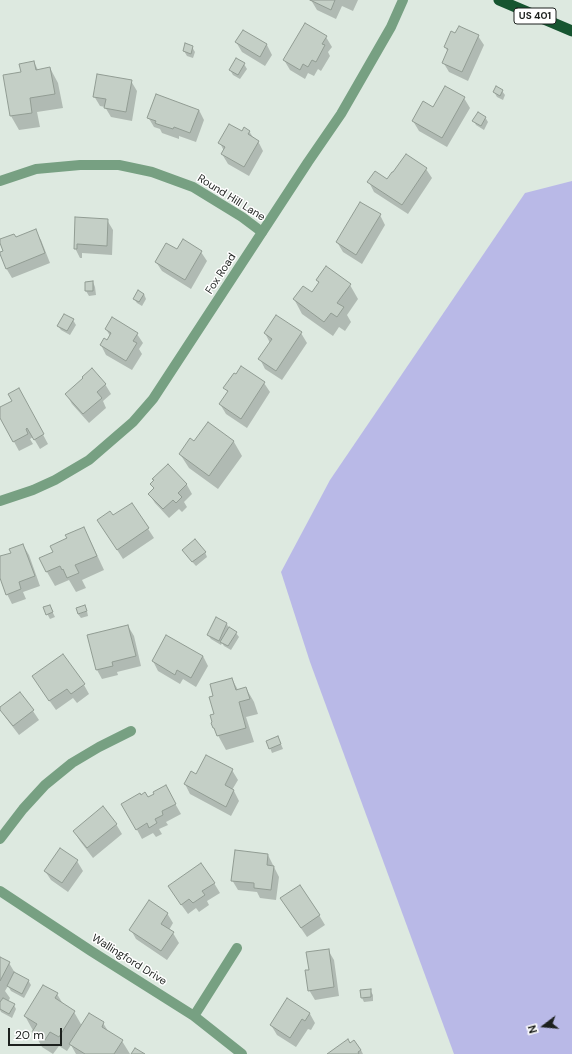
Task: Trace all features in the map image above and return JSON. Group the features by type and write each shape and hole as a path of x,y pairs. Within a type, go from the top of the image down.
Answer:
{"highway":[{"name":"US 401","path":"499,0 572,31"}],"street":[{"name":"Fox Road","path":"0,501 33,490 55,480 89,460 133,422 153,399 341,114 391,27 403,0"},
{"name":"Round Hill Lane","path":"0,181 36,169 80,165 119,165 152,172 192,187 242,217 262,232"},
{"path":"0,839 23,809 45,785 72,762 131,731"},
{"name":"Wallingford Drive","path":"0,891 194,1016 242,1054"},
{"path":"194,1016 237,948"}],"shaded area":[{"path":"572,181 572,1054 454,1054 310,662 281,572 330,480 525,193"}],"building":[{"path":"310,0 335,0 331,10"},
{"path":"305,23 327,36 322,44 325,45 316,62 312,60 308,67 303,64 300,70 283,60"},
{"path":"459,26 479,35 462,72 442,63 448,49 444,47 451,31 455,33"},
{"path":"243,30 267,44 260,57 235,42"},
{"path":"185,43 193,46 191,54 183,51"},
{"path":"236,58 245,63 238,75 229,70"},
{"path":"34,61 36,70 50,67 55,94 30,98 32,113 10,116 3,75 21,72 19,64"},
{"path":"97,74 132,80 126,112 104,108 106,99 93,97"},
{"path":"445,86 465,97 442,138 412,121 423,101 433,107"},
{"path":"496,86 503,90 500,96 493,92"},
{"path":"156,94 199,110 190,133 174,127 173,129 157,124 155,123 156,121 147,118"},
{"path":"478,112 486,117 481,126 472,121"},
{"path":"229,124 242,131 244,127 250,131 248,134 259,141 244,167 221,154 225,147 218,143"},
{"path":"406,154 427,168 402,205 367,182 375,171 387,179"},
{"path":"360,202 381,214 356,255 336,242"},
{"path":"75,217 108,219 107,246 77,244 77,249 74,249"},
{"path":"36,229 45,253 6,269 0,254 0,252 3,251 0,239 14,234 16,237"},
{"path":"183,239 202,251 185,280 155,262 166,243 177,249"},
{"path":"326,266 351,284 337,303 344,307 337,317 331,313 324,322 293,299 303,286 312,292 319,282 316,280"},
{"path":"93,281 93,291 85,291 85,282"},
{"path":"138,290 144,294 139,302 133,299"},
{"path":"64,314 74,319 67,331 57,326"},
{"path":"276,315 302,332 276,371 258,359 272,339 264,333"},
{"path":"112,317 138,333 133,341 137,343 126,361 100,345 104,338 107,340 111,333 105,329"},
{"path":"241,366 265,382 241,419 219,404 228,391 223,388"},
{"path":"92,368 106,384 97,392 102,398 83,414 65,394"},
{"path":"19,388 44,434 34,440 27,428 28,434 13,442 0,418 0,407 12,401 8,394"},
{"path":"208,422 234,441 209,476 179,454 190,438 194,441"},
{"path":"168,464 187,484 178,493 182,497 176,503 173,500 163,509 148,494 154,488 150,484 154,480 152,479"},
{"path":"132,503 149,528 117,550 97,520 110,511 113,515"},
{"path":"84,527 97,556 75,565 79,573 67,578 60,566 46,572 39,558 53,552 50,546 67,538 65,535"},
{"path":"195,539 206,552 192,562 182,550"},
{"path":"23,544 35,576 19,582 21,589 6,595 0,578 0,556 11,553 9,549"},
{"path":"50,605 53,612 46,615 43,607"},
{"path":"85,605 87,611 78,614 76,608"},
{"path":"216,617 227,623 219,641 207,635"},
{"path":"128,625 136,656 112,662 113,666 96,670 87,635"},
{"path":"229,627 237,632 228,646 220,642"},
{"path":"166,635 203,656 191,678 177,670 175,675 152,661"},
{"path":"63,654 85,684 71,694 67,689 49,701 32,676"},
{"path":"232,678 236,690 246,687 250,699 239,702 246,728 217,736 211,723 210,715 214,714 209,697 213,696 210,684"},
{"path":"20,692 34,710 13,726 0,710 0,707"},
{"path":"278,736 281,744 269,749 266,741"},
{"path":"206,755 233,769 225,785 234,790 226,807 184,784 191,771 196,774"},
{"path":"166,785 176,804 162,811 163,815 155,819 157,823 149,828 147,823 136,830 121,804 140,793 141,795 145,792 148,797 154,794 153,792"},
{"path":"103,806 117,824 87,848 73,831"},
{"path":"60,848 78,860 62,883 44,871"},
{"path":"235,850 268,854 267,865 274,866 271,890 254,888 254,883 231,881"},
{"path":"201,863 215,883 202,891 205,895 193,903 189,899 181,905 168,886"},
{"path":"300,885 320,915 301,928 280,898"},
{"path":"149,900 168,913 161,924 174,932 161,951 129,930"},
{"path":"329,949 334,987 308,991 305,970 309,970 306,952"},
{"path":"0,957 10,962 0,981"},
{"path":"14,972 29,980 22,994 7,986"},
{"path":"43,985 58,993 55,998 75,1011 59,1037 50,1032 45,1040 32,1032 37,1024 24,1016"},
{"path":"371,989 371,997 361,998 360,990"},
{"path":"3,998 15,1004 9,1014 0,1009 0,1002"},
{"path":"287,998 310,1013 305,1021 302,1019 290,1038 270,1025"},
{"path":"89,1013 104,1022 102,1027 123,1040 114,1054 85,1054 69,1044"},
{"path":"348,1039 350,1043 354,1040 361,1050 358,1052 359,1054 327,1054"},
{"path":"135,1048 145,1054 131,1054"}]}
